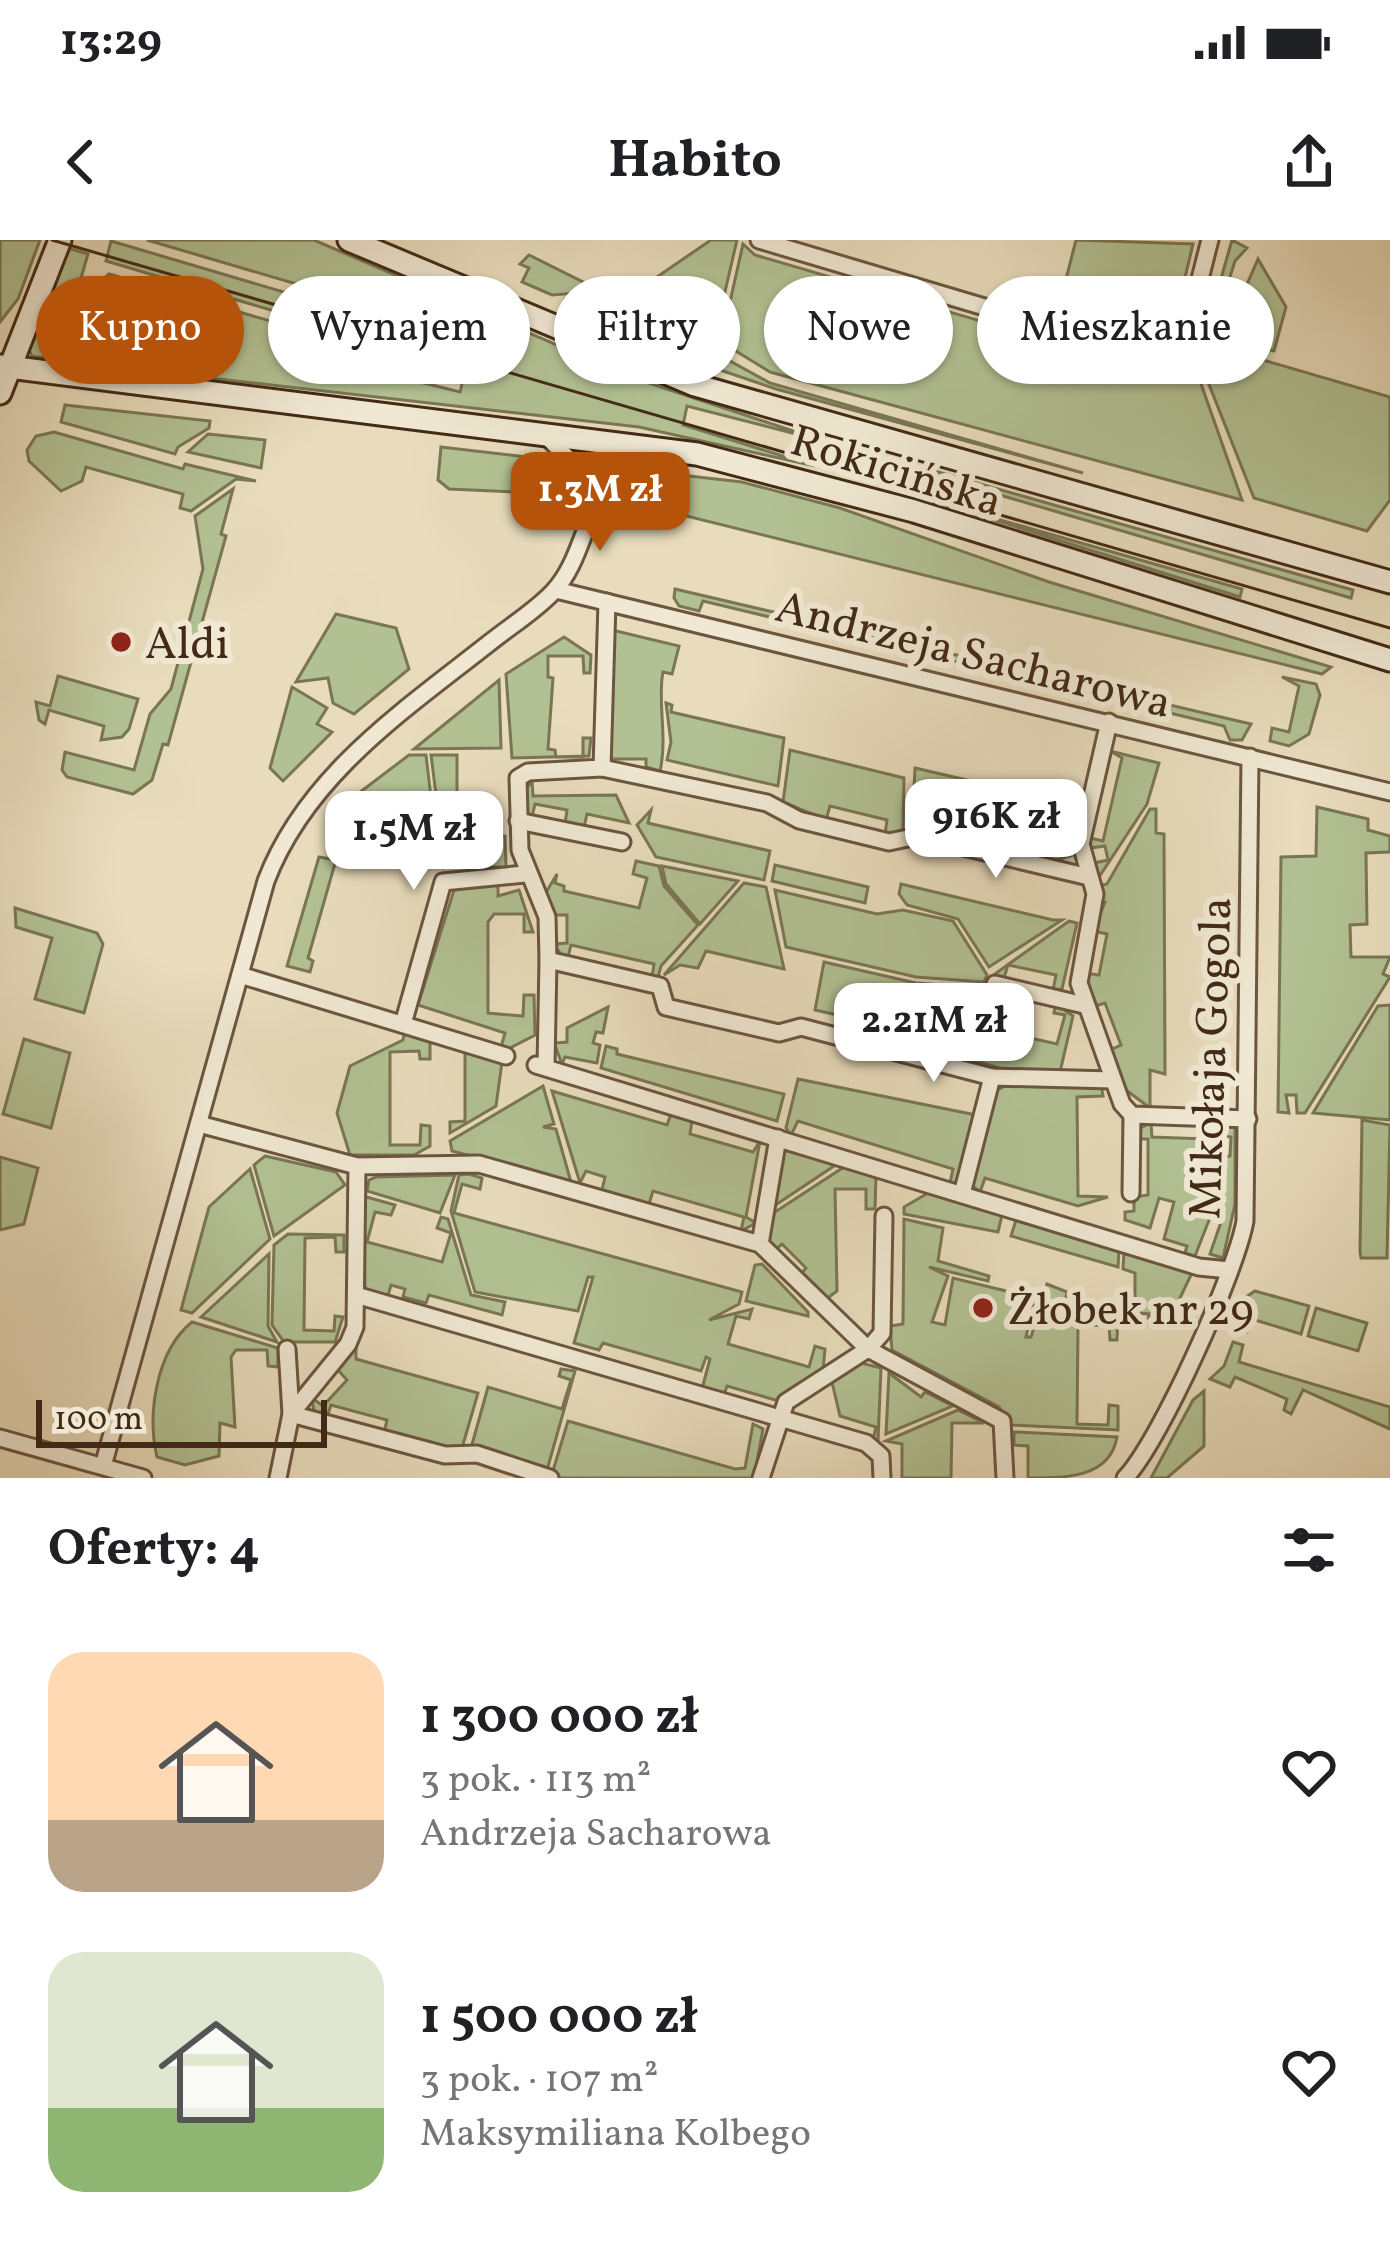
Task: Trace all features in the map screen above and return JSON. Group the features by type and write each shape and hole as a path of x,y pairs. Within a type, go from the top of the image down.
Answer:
{"main road":[{"path":"0,393 5,367 61,240"},
{"name":"Rokicińska","path":"349,240 695,385 1390,582"},
{"name":"Rokicińska","path":"5,367 697,454 851,492 1390,660"}],"street":[{"path":"759,240 1129,350 1157,346 1179,330 1210,240"},
{"path":"541,431 582,472 594,500"},
{"path":"104,1466 271,870 308,804 385,725 556,590 594,500 641,457 697,454"},
{"name":"Andrzeja Sacharowa","path":"556,590 1390,792"},
{"path":"602,769 607,602"},
{"path":"1108,722 1081,844 1095,894 1079,971 1084,1005 1122,1105 1132,1115 1248,1119"},
{"name":"Mikołaja Gogola","path":"1125,1478 1147,1449 1228,1270 1245,1221 1250,757"},
{"path":"1089,877 907,837 889,842 799,820 767,803 659,776 602,769 522,773 518,821 525,874 547,917 541,1066 1199,1267 1228,1270"},
{"path":"518,821 622,842"},
{"path":"403,1024 443,882 525,874"},
{"path":"548,954 660,986 665,1007 778,1033 801,1027 992,1077 1113,1080"},
{"path":"241,976 506,1056"},
{"path":"995,984 1084,1005"},
{"path":"962,1194 992,1077"},
{"path":"1131,1193 1132,1115"},
{"path":"199,1124 357,1166 478,1164 760,1244 868,1349 1002,1421 1005,1478"},
{"path":"760,1244 778,1138"},
{"path":"291,1414 334,1363 355,1327 357,1166"},
{"path":"761,1478 777,1418 794,1394 868,1349 883,1328 884,1216"},
{"path":"356,1295 866,1443 882,1470"},
{"path":"278,1478 291,1414 287,1348"},
{"path":"291,1414 446,1455 477,1454 550,1478"},
{"path":"0,1438 143,1478"}],"green space":[{"path":"0,240 40,240 18,299 0,322"},
{"path":"147,240 314,240 397,276 269,276"},
{"path":"711,240 737,240 729,276 658,276"},
{"path":"1076,240 1193,244 1185,276 1067,276"},
{"path":"1232,240 1247,248 1235,261 1230,276 1222,276"},
{"path":"111,241 230,276 156,276 106,261"},
{"path":"743,244 755,255 827,276 764,276 764,368 740,354 740,276 736,276"},
{"path":"68,248 88,254 82,276 57,276"},
{"path":"529,255 571,276 554,276 552,295 530,285 530,276 525,276 529,268 520,264"},
{"path":"1258,259 1268,276 1251,276"},
{"path":"244,280 268,287 268,309 244,302"},
{"path":"1274,286 1286,307 1274,351"},
{"path":"244,313 268,320 268,384 428,384 460,392 462,384 530,384 530,333 554,344 554,384 652,384 823,441 687,406 683,425 815,466 639,427 244,382"},
{"path":"953,313 977,320 977,384 1201,384 1242,500 814,384 953,384"},
{"path":"36,332 36,357 29,350"},
{"path":"1274,363 1390,397 1390,500 1367,531 1254,498 1209,384 1274,384"},
{"path":"740,366 764,384 1083,473 776,389 740,377"},
{"path":"65,405 210,421 209,428 178,447 175,454 61,422"},
{"path":"54,432 183,469 185,464 256,481 236,479 191,511 180,508 183,494 86,467 82,481 61,491 29,461 27,450 36,436"},
{"path":"208,434 265,440 261,468 188,452"},
{"path":"441,447 552,460 574,477 577,495 449,489 438,480"},
{"path":"924,468 1353,590 1351,598 945,479"},
{"path":"654,472 742,482 840,508 1049,582 1331,667 1322,674 614,498 628,481"},
{"path":"233,489 221,534 226,536 168,745 163,744 152,780 133,794 67,777 62,770 65,752 134,770 150,714 171,689 203,569 195,516"},
{"path":"927,499 1242,589 1240,597"},
{"path":"675,589 1251,724 1242,740 1230,740 1224,726 703,601 699,611 679,606"},
{"path":"336,614 396,628 409,669 354,714 333,703 328,678 296,682"},
{"path":"612,630 679,646 672,674 663,672 660,771 646,767 646,759 611,759"},
{"path":"564,637 591,655 590,673 584,673 583,656 548,656 548,677 553,678 548,749 555,750 556,757 512,758 506,674"},
{"path":"58,676 138,699 129,729 122,737 101,740 104,726 49,710 45,724 39,720 36,702 50,706"},
{"path":"1282,677 1316,684 1320,695 1309,734 1289,746 1270,741 1272,728 1289,732 1299,686"},
{"path":"499,680 501,748 414,749"},
{"path":"292,687 327,708 317,724 332,732 283,781 270,768"},
{"path":"666,703 672,705 671,712 784,738 778,786 667,760 671,742"},
{"path":"583,738 591,738 589,756 583,756"},
{"path":"790,750 904,778 903,833 885,835 887,820 830,806 826,820 783,802"},
{"path":"1110,751 1159,763 1147,804 1097,880 1094,863 1108,860 1105,846 1091,848 1090,838 1103,841 1122,758"},
{"path":"409,755 426,755 438,857 345,830 355,796"},
{"path":"431,755 457,755 457,848 463,857 493,857 494,835 505,836 506,867 478,867 444,858"},
{"path":"915,768 1066,803 1076,803 1079,792 1084,793 1075,831 1061,828 1057,849 1070,856 1051,862 1049,848 979,832 975,844 941,836 943,823 916,817 912,831"},
{"path":"532,781 533,796 616,795 629,823 587,814 584,827 565,824 567,810 535,804 532,817 525,790"},
{"path":"1317,807 1368,819 1368,830 1390,836 1390,852 1366,853 1367,924 1350,925 1351,957 1390,957 1383,974 1390,977 1305,1113 1297,1113 1296,1095 1286,1095 1289,1113 1278,1112 1281,857 1316,856"},
{"path":"1150,809 1156,809 1156,833 1164,834 1165,1074 1150,1070 1150,1108 1122,1087 1108,1051 1121,1045 1105,1003 1092,1007 1085,973 1099,975 1107,934 1093,931 1105,902 1100,901 1099,886 1107,884"},
{"path":"651,810 648,823 770,851 764,880 656,857 637,825"},
{"path":"319,857 336,860 308,958 313,961 310,972 287,966"},
{"path":"636,861 659,866 664,886 698,925 661,966 658,977 652,977 654,964 571,945 568,957 562,956 554,944 567,943 567,915 555,915 545,894 557,874 555,883 564,886 564,891 639,908 647,878 633,874"},
{"path":"775,865 868,887 865,903 772,881"},
{"path":"662,866 738,881 700,924 666,884"},
{"path":"744,883 766,887 784,969 706,951 698,968 680,965 664,975"},
{"path":"498,884 498,896 519,890 533,932 524,932 524,914 494,914 488,922 488,1013 523,1016 524,995 534,995 535,1035 510,1048 501,1047 505,1033 418,1005 454,890"},
{"path":"901,884 1062,920 989,967 958,919 907,905 899,894"},
{"path":"775,890 877,914 903,910 953,921 987,975 984,982 916,977 786,947"},
{"path":"15,908 97,933 103,944 84,1013 35,999 52,938 16,927"},
{"path":"1069,921 1077,923 1062,989 1053,990 1056,975 1008,965 1004,978 992,976"},
{"path":"824,962 916,983 984,988 963,1057 962,1044 931,1037 928,1044 909,1040 910,1031 815,1010"},
{"path":"989,988 1009,993 1007,1002 988,998 982,1027 1057,1044 1065,1015 1054,1013 1056,1004 1073,1016 1060,1072 1014,1072 975,1061 975,1022"},
{"path":"1390,1005 1390,1120 1313,1113 1378,1006"},
{"path":"608,1007 603,1033 596,1032 593,1043 600,1045 597,1063 565,1057 562,1064 554,1043 567,1042 567,1028"},
{"path":"404,1034 430,1042 430,1059 420,1059 419,1051 390,1052 390,1145 420,1145 421,1125 430,1126 430,1146 414,1155 350,1155 337,1113 350,1066 403,1040"},
{"path":"24,1039 70,1053 51,1128 3,1114"},
{"path":"606,1046 617,1049 617,1054 784,1094 777,1121 601,1068"},
{"path":"465,1052 502,1062 496,1106 450,1133 450,1122 465,1121"},
{"path":"798,1079 976,1115 959,1182 950,1183 953,1169 798,1121 791,1135 786,1128"},
{"path":"1009,1084 1101,1084 1103,1096 1077,1097 1078,1196 1108,1197 1078,1206 985,1178 980,1192 971,1185 994,1092"},
{"path":"543,1086 554,1124 543,1127 556,1129 571,1182 452,1151 450,1141"},
{"path":"552,1091 667,1125 671,1114 692,1121 690,1134 753,1152 760,1141 746,1217 756,1223 741,1231 744,1217 653,1191 649,1204 602,1190 605,1177 586,1171 580,1183"},
{"path":"1362,1120 1390,1125 1387,1258 1361,1258"},
{"path":"1151,1123 1152,1137 1206,1139 1207,1127 1213,1128 1211,1215 1195,1256 1185,1253 1187,1246 1164,1239 1174,1202 1159,1198 1150,1228 1125,1220 1125,1212 1134,1211 1134,1197 1148,1195 1148,1139 1136,1139 1138,1129"},
{"path":"1223,1124 1235,1128 1235,1204 1223,1258 1210,1254 1221,1222 1224,1157 1230,1156 1231,1137 1223,1136"},
{"path":"784,1150 837,1164 774,1206"},
{"path":"265,1156 336,1172 345,1185 274,1236 254,1165"},
{"path":"0,1157 38,1168 24,1224 0,1230"},
{"path":"844,1167 876,1176 875,1209 866,1209 866,1189 835,1189 837,1291 825,1300 800,1275 806,1268 782,1244 775,1250 769,1241 772,1214"},
{"path":"250,1169 270,1239 192,1313 181,1310 209,1207"},
{"path":"455,1175 440,1213 367,1191 369,1180 376,1177"},
{"path":"459,1175 482,1178 480,1189 462,1184 454,1213 742,1292 739,1304 709,1320 752,1309 749,1319 736,1316 728,1344 809,1367 815,1346 825,1349 823,1370 779,1401 727,1386 724,1395 702,1389 710,1359 706,1357 701,1371 603,1343 599,1350 574,1343 593,1277 588,1277 578,1311 475,1292 451,1211"},
{"path":"928,1193 1002,1215 998,1232 904,1214 904,1207"},
{"path":"363,1196 395,1205 391,1215 375,1212 367,1242 442,1262 451,1233 437,1228 441,1217 448,1219 471,1295 505,1302 502,1315 429,1295 426,1303 403,1297 405,1289 391,1285 387,1299 365,1290"},
{"name":"Żłobek nr 29","path":"904,1219 943,1228 938,1261 989,1276 988,1281 929,1267 948,1276 932,1322 945,1325 953,1278 1035,1298 1026,1337 1031,1337 1047,1284 1067,1292 1063,1314 1118,1317 1117,1340 1110,1340 1109,1325 1078,1326 1077,1424 1108,1425 1109,1405 1118,1406 1118,1430 1010,1425 999,1407 892,1350 890,1326 903,1324"},
{"path":"1016,1220 1119,1250 1118,1267 1011,1236"},
{"path":"288,1234 344,1235 344,1252 336,1252 335,1237 305,1238 304,1330 334,1331 335,1316 343,1317 335,1342 284,1342 272,1325 274,1245"},
{"path":"1124,1252 1192,1273 1167,1325 1135,1325 1135,1320 1148,1320 1149,1314 1135,1313 1135,1273 1123,1269"},
{"path":"269,1254 268,1326 277,1342 201,1317"},
{"path":"762,1264 808,1316 746,1301 755,1265"},
{"path":"1255,1291 1309,1306 1301,1334 1252,1319 1247,1332 1238,1331 1246,1297"},
{"path":"1316,1308 1367,1323 1358,1351 1308,1336"},
{"path":"192,1322 278,1348 278,1367 268,1366 267,1350 236,1350 231,1357 235,1427 220,1423 219,1456 185,1465 157,1457 153,1422 162,1366"},
{"path":"356,1342 356,1359 478,1393 462,1448 438,1449 384,1433 387,1420 331,1405 327,1417 314,1413 312,1398 323,1406 347,1380 338,1370"},
{"path":"1233,1342 1243,1345 1239,1362 1390,1407 1390,1429 1303,1390 1291,1414 1284,1410 1287,1399 1235,1377 1230,1387 1210,1379 1224,1366"},
{"path":"857,1362 881,1368 878,1441 873,1440 876,1427 840,1416 831,1378"},
{"path":"561,1369 575,1371 547,1470 471,1448 488,1387 562,1409 571,1380 559,1376"},
{"path":"889,1373 921,1397 925,1392 953,1406 886,1434"},
{"path":"1204,1391 1204,1446 1167,1478 1151,1478 1193,1400"},
{"path":"958,1410 984,1423 952,1423 951,1478 902,1478 902,1444 886,1441"},
{"path":"568,1421 735,1469 745,1468 753,1424 763,1429 754,1478 556,1478 552,1474"},
{"path":"1014,1432 1117,1437 1113,1451 1096,1468 1071,1476 1028,1478 1028,1446 1014,1445"}],"tram line":[{"path":"52,240 1390,628"}],"place":[{"name":"Aldi","path":"121,642"},
{"name":"Żłobek nr 29","path":"983,1308"}]}
